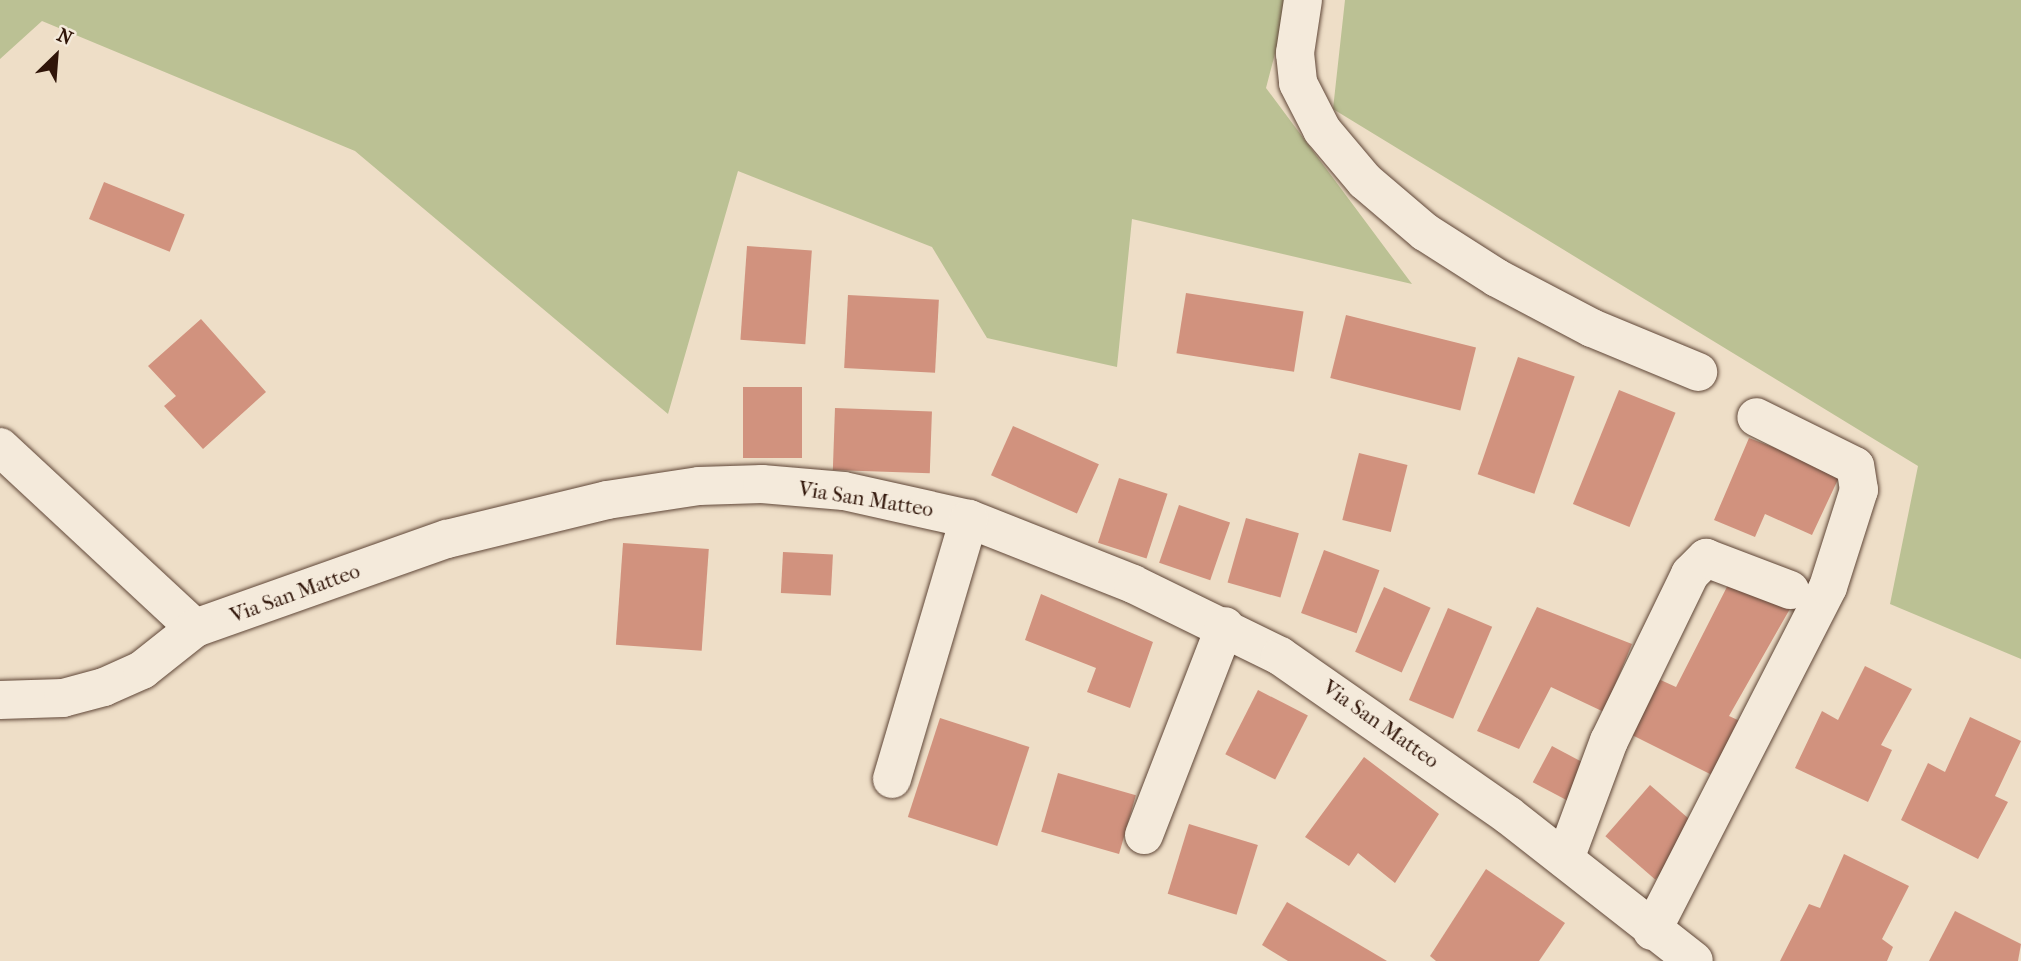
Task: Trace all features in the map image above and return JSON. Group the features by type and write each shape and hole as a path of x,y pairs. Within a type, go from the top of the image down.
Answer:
{"street":[{"path":"1303,0 1295,53 1298,83 1322,130 1364,181 1425,232 1497,278 1592,328 1698,372"},
{"path":"1653,932 1828,587 1858,489 1855,466 1756,416"},
{"path":"0,447 195,628"},
{"name":"Via San Matteo","path":"0,700 63,698 104,687 142,670 195,628 447,539 607,500 699,486 762,484 844,491 969,519 1017,535 1224,626 1340,694 1565,859 1653,932 1694,961"},
{"path":"892,779 969,519"},
{"path":"1565,859 1609,741 1690,573 1706,558 1790,590"},
{"path":"1144,835 1224,626"}],"green space":[{"path":"0,0 1289,0 1266,88 1412,284 1132,219 1117,367 987,338 932,247 738,171 668,414 355,151 42,21 0,59"},
{"path":"1345,0 2021,0 2021,659 1890,604 1918,466 1333,109"}],"building":[{"path":"104,182 185,215 170,252 89,219"},
{"path":"747,246 812,251 805,344 740,340"},
{"path":"1186,293 1304,312 1294,372 1176,353"},
{"path":"848,295 939,300 935,373 844,368"},
{"path":"1346,315 1476,347 1460,410 1330,378"},
{"path":"201,319 266,392 203,449 164,406 176,396 148,366"},
{"path":"1518,357 1575,377 1534,494 1478,474"},
{"path":"743,387 802,387 802,458 743,458"},
{"path":"1619,390 1676,413 1629,527 1573,504"},
{"path":"835,408 932,411 930,473 833,470"},
{"path":"1013,426 1099,464 1077,514 991,475"},
{"path":"1749,438 1841,473 1812,535 1765,514 1755,537 1714,520"},
{"path":"1359,453 1408,465 1391,532 1342,520"},
{"path":"1119,478 1168,494 1146,558 1098,543"},
{"path":"1179,505 1230,523 1210,580 1159,563"},
{"path":"1246,518 1299,533 1280,598 1228,582"},
{"path":"623,543 709,549 702,651 616,645"},
{"path":"1324,550 1379,570 1357,633 1301,613"},
{"path":"783,552 833,555 831,596 781,593"},
{"path":"1732,577 1791,607 1729,716 1753,727 1722,780 1628,733 1654,677 1676,687"},
{"path":"1384,587 1431,608 1402,673 1355,652"},
{"path":"1041,594 1153,642 1130,708 1087,692 1096,668 1025,640"},
{"path":"1537,607 1632,644 1604,712 1551,687 1519,749 1477,731"},
{"path":"1448,608 1492,627 1453,719 1409,700"},
{"path":"1865,666 1912,689 1881,745 1892,750 1868,802 1795,768 1822,711 1838,720"},
{"path":"1258,690 1308,715 1275,780 1225,754"},
{"path":"1970,717 2021,741 1995,796 2008,802 1978,859 1901,820 1928,763 1945,772"},
{"path":"940,718 1029,747 997,846 908,817"},
{"path":"1552,746 1591,767 1572,803 1533,782"},
{"path":"1364,757 1439,814 1395,883 1358,853 1349,866 1305,837"},
{"path":"1058,773 1136,795 1119,854 1041,832"},
{"path":"1650,785 1700,828 1655,880 1605,836"},
{"path":"1189,824 1258,845 1237,915 1168,894"},
{"path":"1844,854 1909,886 1882,939 1893,947 1887,961 1780,961 1809,904 1820,908"},
{"path":"1486,869 1565,923 1539,961 1436,961 1430,956"},
{"path":"1287,902 1387,961 1288,961 1262,945"},
{"path":"1955,911 2021,944 2018,961 1929,961"}]}
